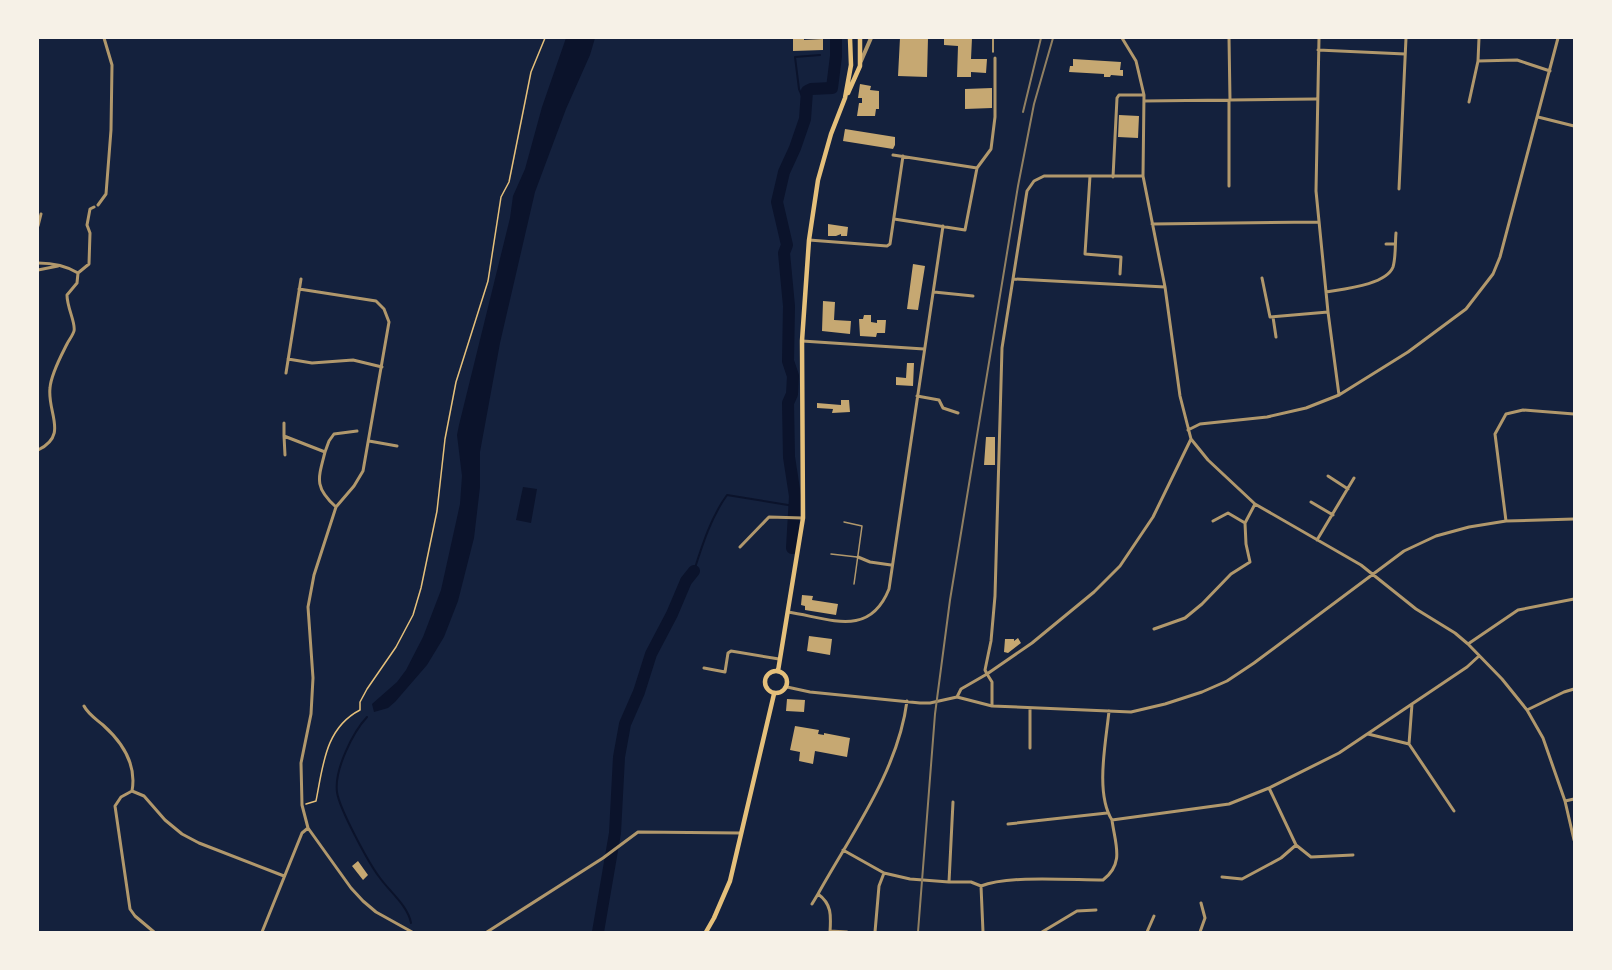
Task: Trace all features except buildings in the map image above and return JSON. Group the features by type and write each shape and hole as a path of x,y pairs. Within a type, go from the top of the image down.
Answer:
{"main road":[{"path":"845,98 851,65 849,38"},
{"path":"778,671 803,518 802,341 809,240 818,180 845,98 861,61 860,38"},
{"path":"778,671 787,678 787,687 781,693 774,694 768,691 765,681 770,672 778,671"},
{"path":"706,933 730,881 774,694"}],"street":[{"path":"98,204 106,194 111,130 112,65 104,38"},
{"path":"861,61 871,38"},
{"path":"1122,38 1136,62 1144,95 1143,176 1165,287 1180,396 1191,439 1208,460 1255,504 1373,574 1416,609 1468,644 1502,679 1527,711 1543,738 1566,801 1575,840"},
{"path":"1228,38 1229,186"},
{"path":"1319,38 1316,99 1316,191 1339,395"},
{"path":"1399,189 1406,38"},
{"path":"1469,102 1478,61 1479,38"},
{"path":"1188,430 1200,424 1267,417 1339,395 1408,352 1466,309 1493,274 1500,257 1558,38"},
{"path":"1318,50 1405,54"},
{"path":"894,219 965,230 977,168 991,149 995,117 995,58"},
{"path":"1478,61 1517,60 1550,71"},
{"path":"1113,177 1117,98 1119,95 1144,95"},
{"path":"1144,101 1316,99"},
{"path":"1538,117 1575,126"},
{"path":"893,155 977,168"},
{"path":"809,240 887,246 891,244 903,156"},
{"path":"992,706 992,682 985,670 991,641 995,596 1002,348 1028,191 1034,181 1044,176 1143,176"},
{"path":"1090,176 1085,254 1120,257 1120,274"},
{"path":"39,448 53,438 55,424 50,386 67,342 74,331 74,320 67,306 67,295 77,283 78,273 89,264 90,233 87,225 90,209 94,207"},
{"path":"38,226 41,214"},
{"path":"1152,224 1319,222"},
{"path":"788,612 852,622 864,620 883,603 889,589 943,226"},
{"path":"1326,292 1366,285 1390,272 1394,265 1396,233"},
{"path":"1386,244 1395,244"},
{"path":"38,263 69,267 78,273"},
{"path":"38,270 60,265"},
{"path":"1262,278 1276,337"},
{"path":"286,373 301,279"},
{"path":"1014,279 1165,287"},
{"path":"299,289 376,301 384,309 389,322 363,471 354,486 336,507 314,575 308,607 313,678 311,714 301,763 302,805 308,828 331,863 363,901 376,912 412,933"},
{"path":"934,292 973,296"},
{"path":"1273,317 1328,312"},
{"path":"802,341 924,349"},
{"path":"288,359 312,363 352,360 382,367"},
{"path":"917,396 939,400 943,408 958,413"},
{"path":"1506,521 1495,434 1506,414 1522,410 1575,414"},
{"path":"284,423 285,455"},
{"path":"336,507 323,495 318,481 325,452 334,434 357,431"},
{"path":"284,436 325,452"},
{"path":"957,697 961,689 1032,643 1094,592 1120,566 1153,517 1191,439"},
{"path":"369,441 397,446"},
{"path":"1328,476 1348,489"},
{"path":"1317,540 1354,478"},
{"path":"1311,502 1333,515"},
{"path":"1154,629 1185,618 1203,604 1231,574 1250,562 1245,523 1255,504"},
{"path":"1213,521 1228,513 1245,523"},
{"path":"740,547 769,517 803,518"},
{"path":"787,687 810,693 930,703 957,697 992,706 1131,712 1202,692 1227,681 1404,551 1436,536 1469,527 1506,521 1575,519"},
{"path":"858,557 870,562 891,565"},
{"path":"1468,644 1518,610 1575,598"},
{"path":"704,668 725,672 728,653 731,651 779,659"},
{"path":"1112,820 1229,804 1269,788 1339,753 1467,667 1479,656"},
{"path":"1527,711 1564,692 1575,689"},
{"path":"812,904 872,799 898,744 907,701"},
{"path":"1412,703 1408,744 1454,811"},
{"path":"84,706 87,712 120,741 133,770 132,790 121,797 115,806 130,909 154,933"},
{"path":"1030,708 1030,748"},
{"path":"843,850 884,873 910,879 971,882 981,886 991,882 1008,881 1103,880 1113,872 1118,861 1112,820 1107,813 1103,772 1109,711"},
{"path":"1368,734 1408,744"},
{"path":"1269,788 1296,845 1311,858 1353,855"},
{"path":"132,790 144,796 165,820 182,834 199,843 284,876"},
{"path":"1566,801 1575,800"},
{"path":"949,882 952,802"},
{"path":"1008,824 1107,813"},
{"path":"262,933 302,832 308,828"},
{"path":"487,933 603,858 638,832 742,833"},
{"path":"1222,877 1242,879 1281,858 1296,845"},
{"path":"875,933 879,886 884,873"},
{"path":"981,886 983,933"},
{"path":"818,894 825,899 830,909 830,932 847,933"},
{"path":"1200,933 1205,918 1201,903"},
{"path":"1042,933 1077,910 1096,910"},
{"path":"1147,933 1154,916"}],"lane":[{"path":"844,522 862,526 854,584"},
{"path":"831,554 858,557"}],"path":[{"path":"302,805 316,801 322,765 336,729 349,716 360,710 360,702 367,689 396,647 409,623 421,588 437,511 445,439 456,382 488,281 501,197 509,182 531,72 545,38"},
{"path":"993,38 995,58"}],"water":[{"path":"566,38 595,38 535,192 500,343 480,452 480,487 474,538 458,601 444,637 427,665 395,702 388,708 374,712 372,704 397,682 406,670 423,637 441,590 460,504 462,476 457,435 459,425 510,218 513,196 525,169 542,107"},
{"path":"523,487 537,489 531,523 516,520"}],"waterway":[{"path":"792,548 795,496 789,457 788,403 792,394 793,376 788,361 789,306 784,253 787,245 777,202 784,172 805,119 807,91 832,88 836,38"},
{"path":"802,96 795,57 820,55"},
{"path":"694,571 712,522 727,495 794,506"},
{"path":"598,932 615,833 619,757 625,724 639,692 651,654 686,581 694,571"},
{"path":"367,717 356,732 341,763 337,792 362,849 380,878 403,905 411,923"}],"railway":[{"path":"1023,112 1041,38"},
{"path":"918,932 935,714 950,600 1018,186 1034,104 1053,38"}]}
